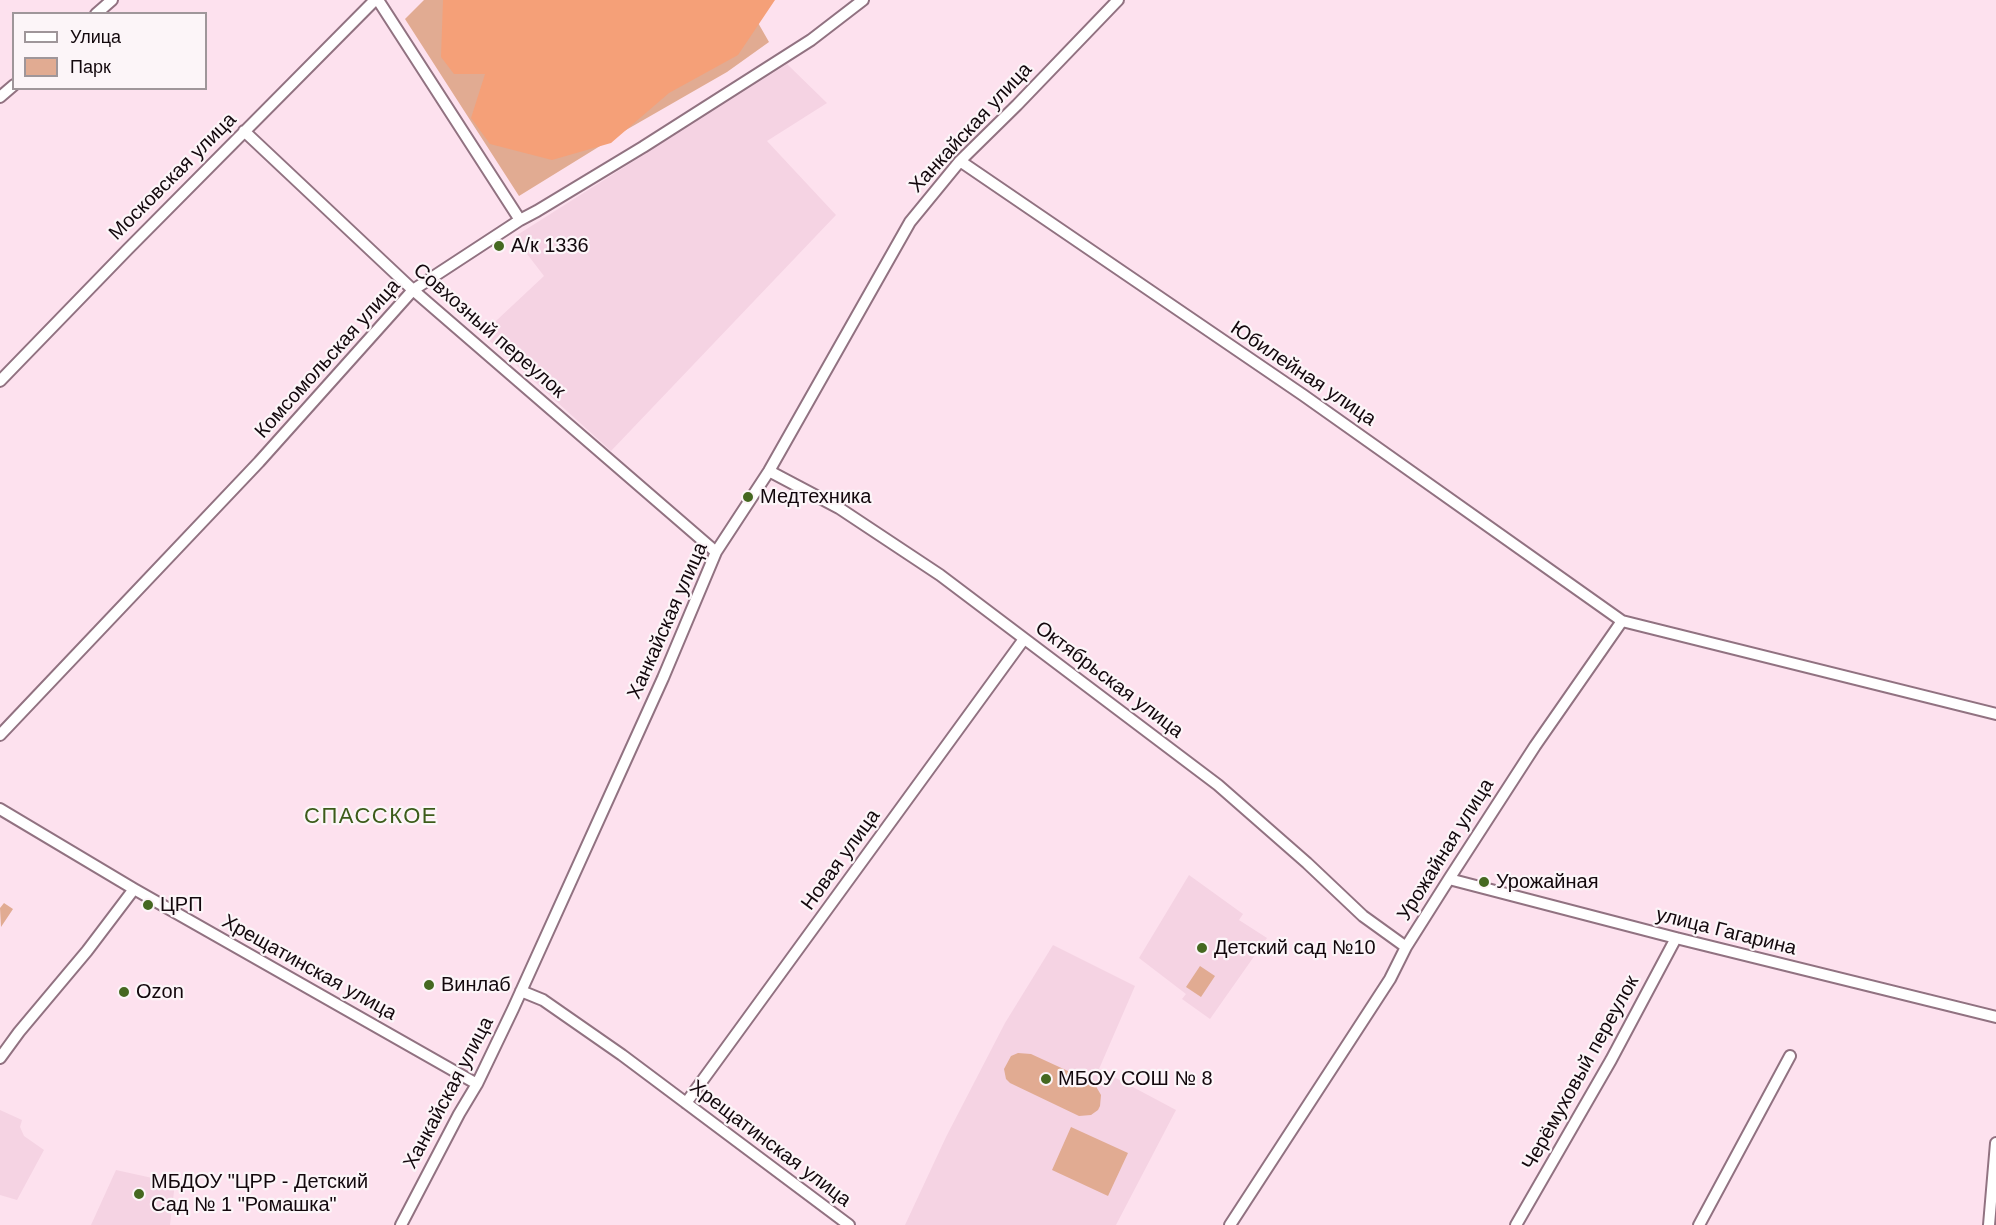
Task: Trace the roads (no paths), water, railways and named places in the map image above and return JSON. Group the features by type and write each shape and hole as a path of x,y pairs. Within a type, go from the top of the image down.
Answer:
{"street":[{"path":"98,12 112,0"},
{"path":"376,0 520,220"},
{"name":"Московская улица","path":"0,381 244,131 376,0"},
{"name":"Комсомольская улица","path":"0,735 259,462 413,290 520,220 643,147 801,47 863,0"},
{"name":"Ханкайская улица","path":"401,1225 477,1084 521,991 663,678 716,552 769,471 910,222 960,161 1118,0"},
{"path":"0,97 12,87"},
{"name":"Совхозный переулок","path":"244,131 413,290 716,552"},
{"name":"Юбилейная улица","path":"960,161 1304,395 1622,621"},
{"name":"Октябрьская улица","path":"769,471 820,497 874,529 940,575 1218,785 1364,916 1406,947"},
{"path":"1622,621 1996,714"},
{"name":"Урожайная улица","path":"1230,1225 1390,980 1406,947 1534,746 1622,621"},
{"name":"Новая улица","path":"686,1103 1024,639"},
{"name":"Хрещатинская улица","path":"0,809 134,889 477,1084"},
{"name":"улица Гагарина","path":"1449,879 1996,1017"},
{"path":"0,1058 134,889"},
{"name":"Черёмуховый переулок","path":"1516,1225 1611,1060 1676,938"},
{"name":"Хрещатинская улица","path":"521,991 543,1000 849,1225"},
{"path":"1699,1225 1790,1056"},
{"path":"1989,1225 1996,1143"}],"place":[{"name":"А/к 1336","path":"499,246"},
{"name":"Медтехника","path":"748,497"},
{"name":"Урожайная","path":"1484,882"},
{"name":"ЦРП","path":"148,905"},
{"name":"Детский сад №10","path":"1202,948"},
{"name":"Винлаб","path":"429,985"},
{"name":"Ozon","path":"124,992"},
{"name":"МБОУ СОШ № 8","path":"1046,1079"},
{"name":"МБДОУ \"ЦРР - Детский Сад № 1 \"Ромашка\"","path":"139,1194"}],"district":[{"name":"СПАССКОЕ","path":"371,817"}]}
